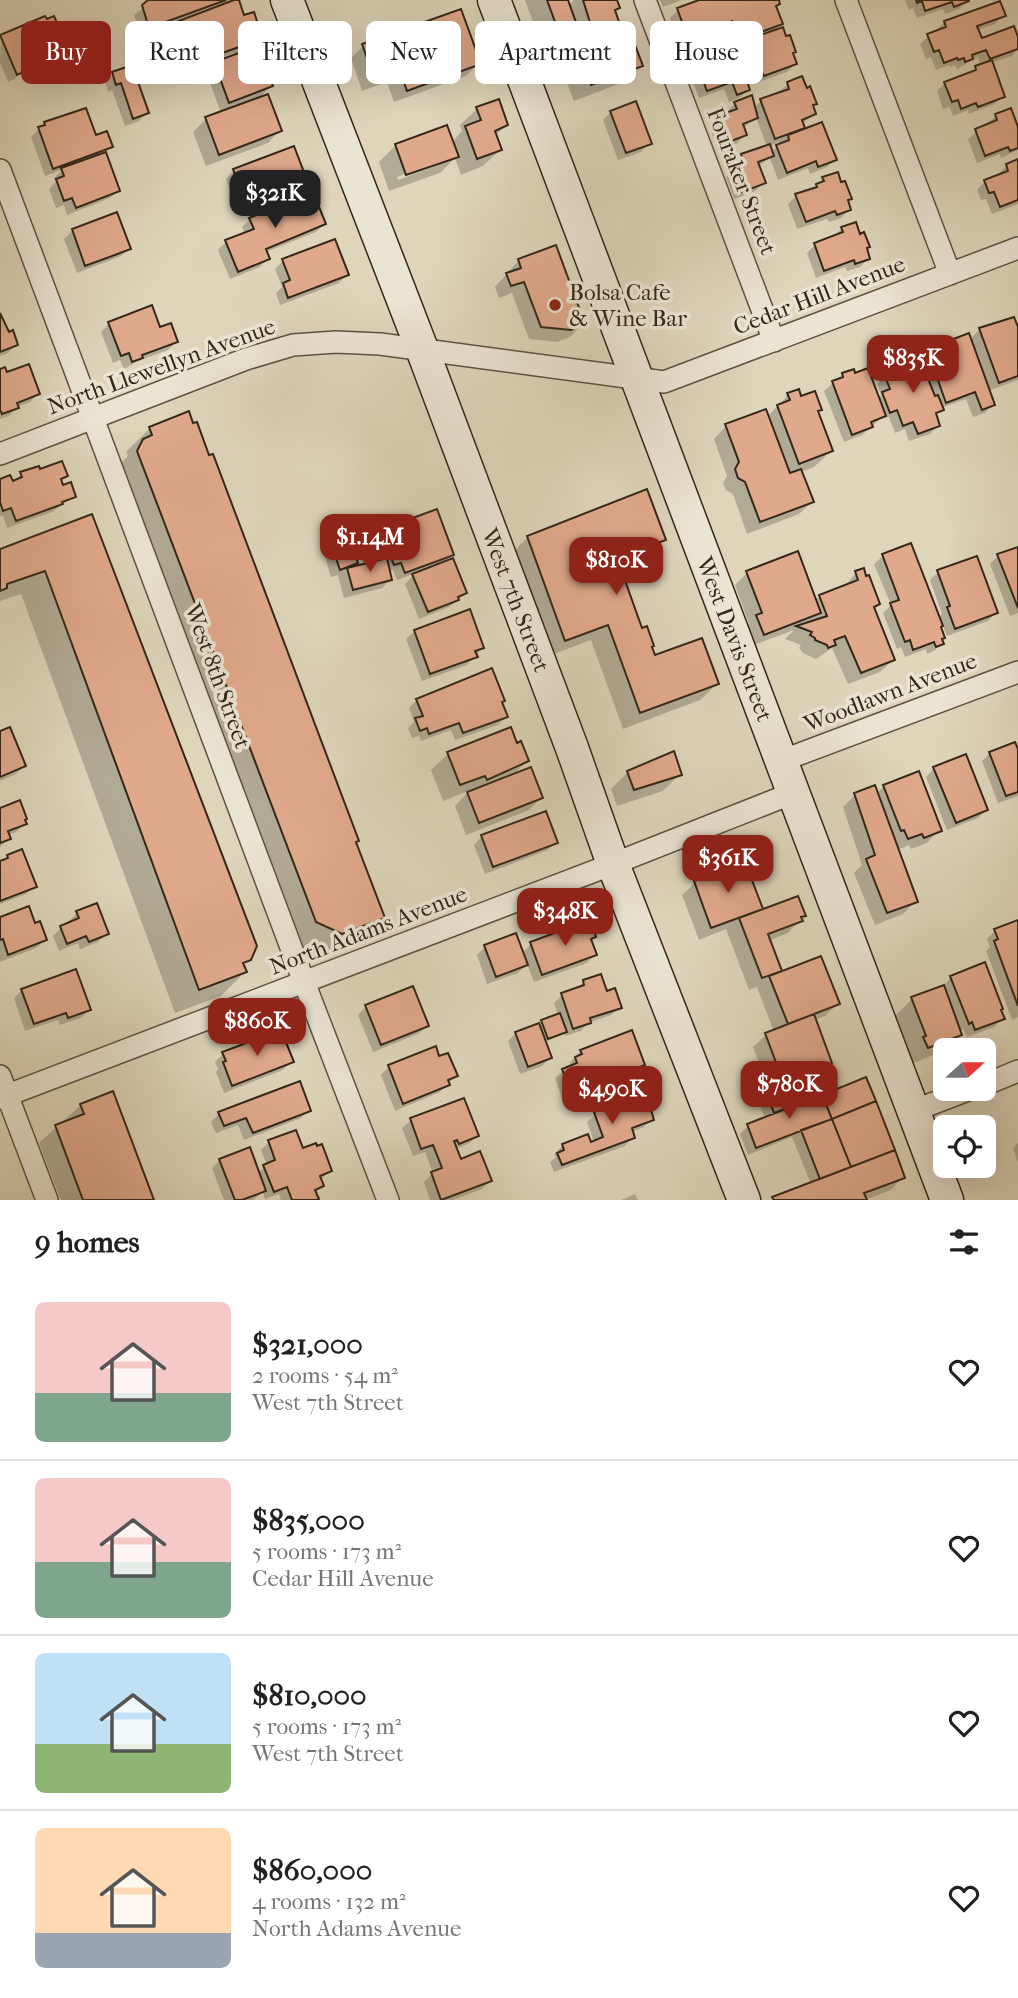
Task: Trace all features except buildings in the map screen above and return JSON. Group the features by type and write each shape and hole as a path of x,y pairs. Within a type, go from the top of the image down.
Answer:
{"main road":[{"name":"West 7th Street","path":"287,0 422,349 613,864 744,1200"},
{"name":"West Davis Street","path":"494,0 947,1200"}],"street":[{"name":"Fouraker Street","path":"645,0 774,341"},
{"path":"846,0 950,274"},
{"name":"West 8th Street","path":"0,170 388,1200"},
{"name":"Cedar Hill Avenue","path":"636,378 664,382 1018,248"},
{"name":"North Llewellyn Avenue","path":"0,454 246,359 293,345 336,342 422,349 636,378"},
{"name":"Woodlawn Avenue","path":"781,761 1018,672"},
{"name":"North Adams Avenue","path":"2,1090 304,982 793,793"},
{"path":"996,1079 1018,1071"},
{"path":"2,1090 47,1200"},
{"path":"913,1111 939,1101"}],"place":[{"name":"Bolsa Cafe & Wine Bar","path":"555,305"}]}
